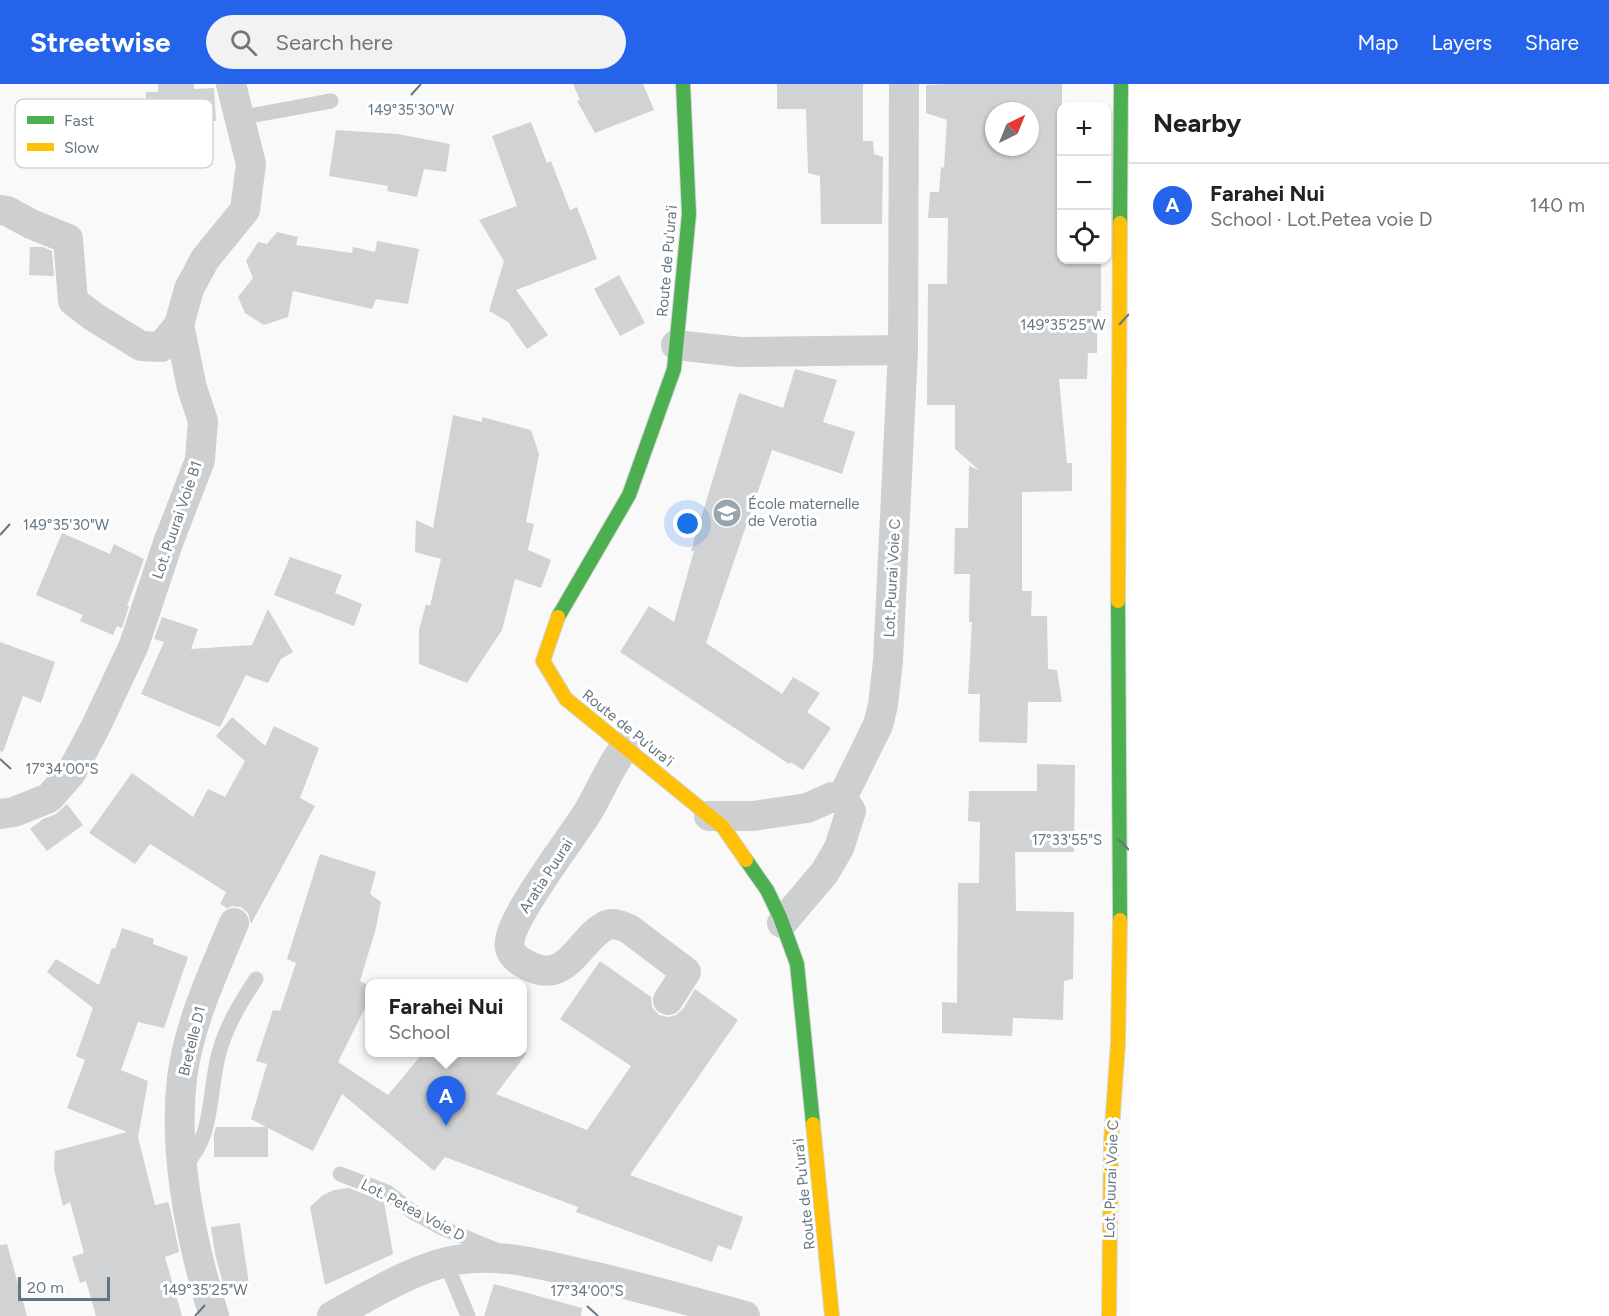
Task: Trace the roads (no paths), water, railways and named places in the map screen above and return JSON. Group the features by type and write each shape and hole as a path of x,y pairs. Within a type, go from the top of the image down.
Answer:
{"main road":[{"name":"Route de Pu'ura'i","path":"683,84 689,214 674,369 628,495 555,622 543,661 566,699 723,827 767,890 782,923 797,964 832,1316"},
{"name":"Lot. Puurai Voie C","path":"1109,1316 1108,1240 1111,1142 1123,1040 1118,643 1124,403 1121,84"}],"street":[{"path":"0,210 7,211 31,224 68,239 74,301 141,346 161,347 179,325 189,290 205,259 245,210 251,164 231,84"},
{"name":"Lot. Puurai Voie C","path":"842,798 878,725 883,705 888,661 903,350 904,84"},
{"name":"Lot. Puurai Voie B1","path":"0,814 14,812 49,798 71,772 96,726 134,645 168,543 200,460 203,421 192,388 179,325"},
{"path":"676,345 740,352 903,350"},
{"name":"Aratia Puurai","path":"625,747 589,811 522,910 510,938 510,949 518,960 534,969 544,971 564,967 608,924 618,924 629,929 686,972 668,1000"},
{"path":"709,816 753,816 807,808 832,797 842,798 851,810 839,848 825,872 782,923"},
{"name":"Bretelle D1","path":"214,1316 189,1221 180,1120 182,1078 192,1033 206,990 234,923"},
{"path":"350,1312 413,1274 446,1263 489,1256 614,1281 746,1316"}],"lane":[{"path":"239,118 331,101"},
{"name":"Bretelle D1","path":"183,1166 193,1157 202,1143 208,1121 219,1052 233,1016 256,979"},
{"name":"Lot. Petea Voie D","path":"340,1174 387,1192 414,1213 440,1227 518,1260"},
{"name":"Lot. Petea Voie D","path":"446,1263 468,1316"}],"place":[{"name":"École maternelle de Verotia","path":"727,513"},
{"name":"Farahei Nui","path":"446,1126"}]}
